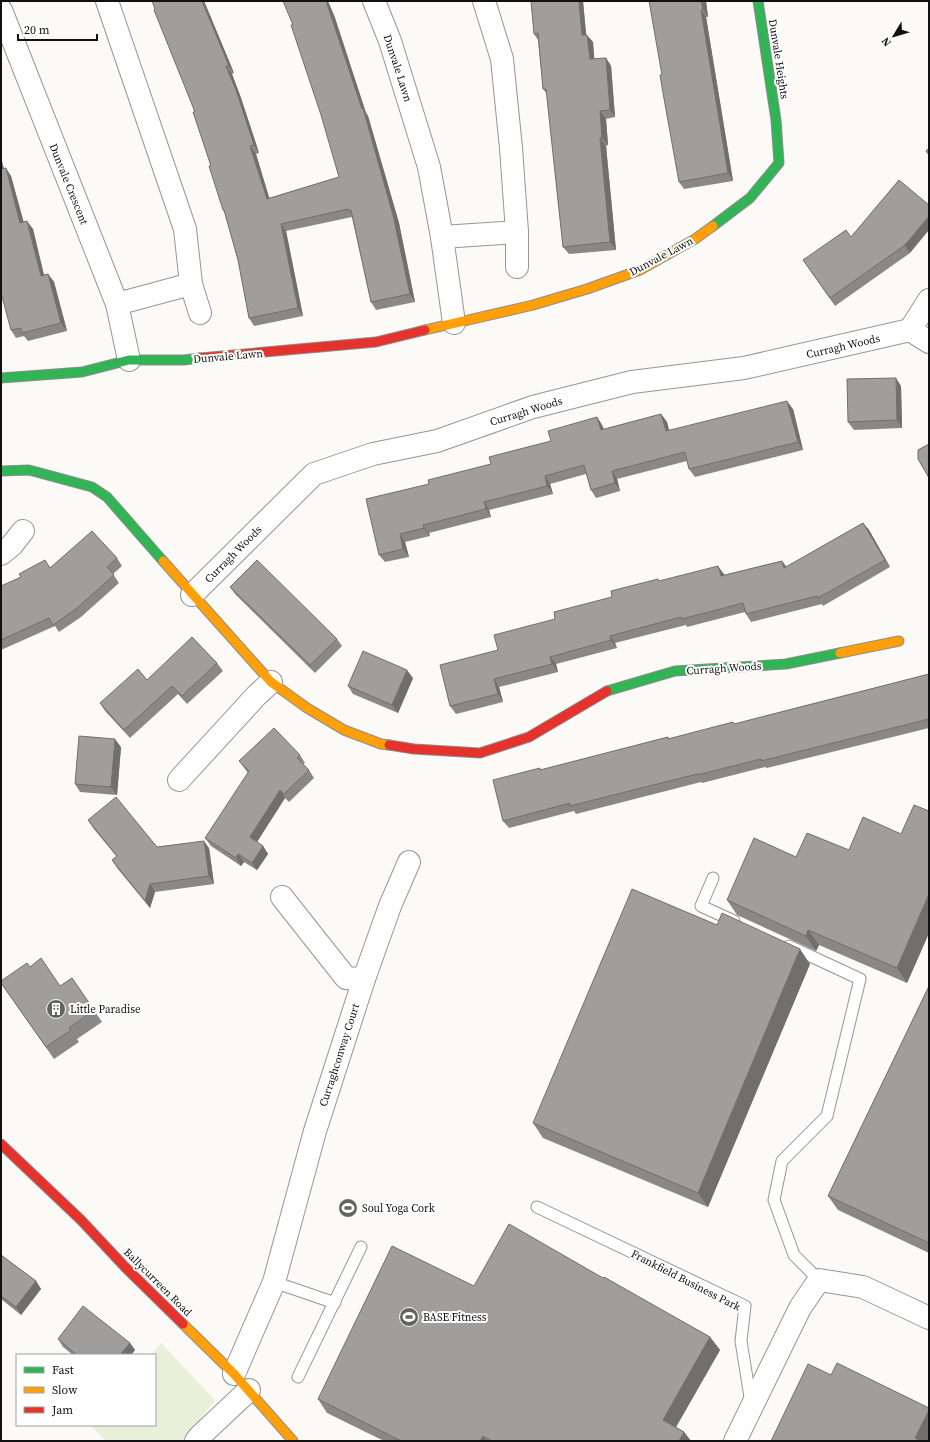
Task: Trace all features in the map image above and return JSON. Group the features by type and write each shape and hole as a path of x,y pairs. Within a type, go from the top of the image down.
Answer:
{"street":[{"path":"107,1 185,230 191,284 200,313"},
{"name":"Dunvale Lawn","path":"374,1 390,41 429,167 442,237 454,323"},
{"path":"484,1 502,59 511,148 517,267"},
{"name":"Dunvale Heights","path":"758,1 776,120"},
{"name":"Dunvale Crescent","path":"1,10 117,304 129,360"},
{"name":"Dunvale Lawn","path":"1,378 82,372 129,360 184,360 376,342 533,305 587,289 640,270 695,239 750,198 779,163 776,120"},
{"path":"442,237 516,232"},
{"path":"117,304 191,284"},
{"path":"929,300 910,330 929,342"},
{"name":"Curragh Woods","path":"192,595 314,474 372,454 437,441 533,407 632,382 744,368 910,330"},
{"name":"Curragh Woods","path":"1,471 29,470 92,487 108,497 192,595 271,682 307,708 344,730 381,744 414,749 480,753 530,736 609,690 675,671 786,664 899,641"},
{"path":"1,554 12,545 24,531"},
{"path":"179,780 256,696 271,682"},
{"name":"Curraghconway Court","path":"234,1374 274,1282 315,1131 364,979 390,906 409,862"},
{"path":"282,898 346,978 364,979"},
{"name":"Ballycurreen Road","path":"1,1144 81,1220 125,1267 234,1374 293,1441"},
{"path":"735,1441 800,1308 819,1280 863,1287 929,1318"},
{"path":"196,1441 249,1390"}],"lane":[{"path":"713,878 701,906 745,926"},
{"path":"781,942 860,979 827,1116 782,1161 774,1200 794,1255 819,1280"},
{"name":"Frankfield Business Park","path":"537,1207 745,1306 741,1342 752,1408"},
{"path":"298,1376 335,1303 361,1247"},
{"path":"274,1282 335,1303"}],"green space":[{"path":"161,1343 215,1400 185,1441 106,1441 92,1427 93,1426 156,1426 156,1354 152,1354"}],"building":[{"path":"152,1 202,1 229,66 226,66 236,90 254,145 250,146 267,199 339,177 321,115 291,25 293,25 283,1 326,1 362,109 363,108 393,215 410,294 371,302 351,210 348,211 348,209 281,224 298,308 249,318 238,260 224,210 209,166 211,166 193,112 195,112 154,10"},
{"path":"531,1 579,1 582,35 587,35 590,59 606,58 610,110 600,111 602,138 600,138 610,242 563,247 546,89 543,89 538,33 534,34"},
{"path":"649,1 701,1 703,9 701,10 728,173 679,182 660,75 662,75"},
{"path":"929,148 929,155 926,151"},
{"path":"6,168 20,223 27,221 41,276 48,274 61,323 22,333 21,328 11,330 1,293 1,169"},
{"path":"899,180 929,205 929,216 905,245 830,298 803,260 846,230 851,237"},
{"path":"896,378 897,420 848,422 847,379"},
{"path":"787,401 798,442 689,469 685,452 612,471 615,483 591,490 584,465 545,476 547,486 484,502 486,509 423,525 424,528 400,534 403,549 379,555 366,499 429,484 428,480 491,464 489,457 551,441 548,431 597,417 601,430 661,414 666,431"},
{"path":"929,444 929,478 918,459 918,450"},
{"path":"863,523 885,560 818,598 817,596 746,614 743,603 682,619 681,617 610,636 611,640 550,657 552,664 494,679 498,694 450,706 440,665 498,650 494,635 555,619 554,612 612,597 611,591 658,579 659,581 718,566 721,576 782,561 784,568"},
{"path":"92,531 117,558 107,567 114,575 76,609 53,625 49,618 1,640 1,586 21,577 19,574 45,560 50,568"},
{"path":"257,560 337,639 310,665 230,587"},
{"path":"192,637 217,663 182,696 172,686 124,730 100,703 138,669 147,680"},
{"path":"363,651 407,670 392,705 348,686"},
{"path":"929,674 929,719 761,761 761,759 697,774 570,806 570,803 503,821 493,780 540,768 540,770 668,737 668,739 733,722 734,724"},
{"path":"274,728 300,755 297,758 309,770 284,794 280,790 250,837 263,846 252,863 238,854 236,858 205,838 249,771 239,761"},
{"path":"79,736 115,739 111,787 75,784"},
{"path":"116,797 157,847 204,841 209,876 150,884 145,901 112,860 117,856 88,820"},
{"path":"914,805 929,811 929,894 897,968 808,930 806,936 727,900 754,838 796,857 807,833 849,850 863,817 901,834"},
{"path":"632,889 717,925 722,913 800,949 698,1193 533,1123"},
{"name":"Little Paradise","path":"41,958 60,986 72,978 94,1010 69,1028 71,1030 46,1047 1,983 1,981 27,963 30,967"},
{"path":"929,986 929,1243 828,1196"},
{"path":"509,1224 710,1337 663,1420 684,1432 679,1441 492,1441 483,1436 480,1441 401,1441 318,1399 392,1246 474,1286"},
{"path":"1,1255 36,1281 16,1307 1,1296"},
{"path":"83,1306 130,1343 121,1354 76,1354 58,1339"},
{"path":"837,1363 929,1408 915,1438 921,1441 771,1441 808,1364 831,1375"}],"traffic: fast":[{"path":"713,226 750,198 779,163 776,120 758,1"},
{"path":"1,378 82,372 129,360 184,360 200,358"},
{"path":"1,471 29,470 92,487 107,497 163,561"},
{"path":"607,691 675,671 786,664 840,653"}],"traffic: slow":[{"path":"425,330 533,305 587,289 640,270 695,239 713,226"},
{"path":"163,561 271,682 307,708 344,730 381,744 389,745"},
{"path":"840,653 899,641"},
{"path":"183,1324 234,1374 293,1441"}],"traffic: jam":[{"path":"200,358 376,342 425,330"},
{"path":"389,745 414,749 480,753 529,737 607,691"},
{"path":"1,1144 81,1220 125,1267 183,1324"}],"place":[{"name":"Little Paradise","path":"56,1009"},
{"name":"Soul Yoga Cork","path":"348,1208"},
{"name":"BASE Fitness","path":"409,1317"}]}
